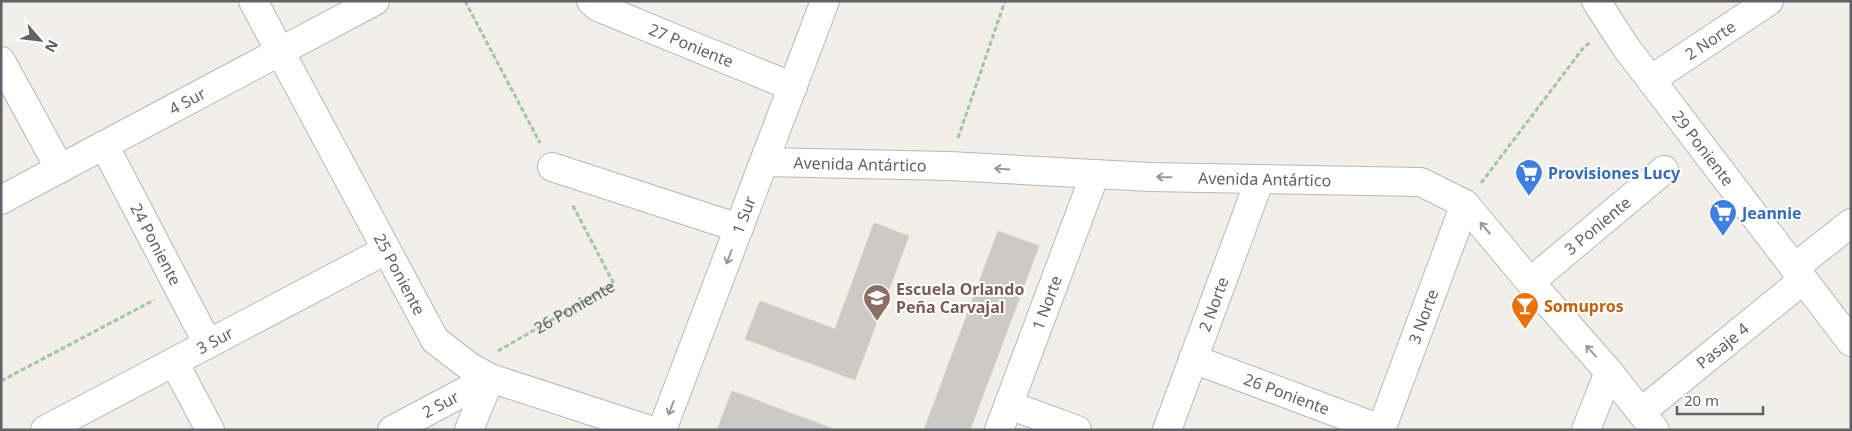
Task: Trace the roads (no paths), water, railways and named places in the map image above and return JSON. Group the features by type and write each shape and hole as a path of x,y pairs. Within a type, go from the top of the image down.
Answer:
{"street":[{"name":"25 Poniente","path":"253,1 278,52 435,340 480,372 650,430"},
{"name":"4 Sur","path":"1,200 374,1"},
{"name":"27 Poniente","path":"591,1 607,10 793,87"},
{"name":"1 Sur","path":"662,430 825,1"},
{"name":"29 Poniente","path":"1596,1 1610,26 1851,342"},
{"name":"2 Norte","path":"1652,80 1768,1"},
{"path":"1,62 60,169"},
{"name":"24 Poniente","path":"104,145 208,344"},
{"name":"Avenida Antártico","path":"764,162 948,166 1094,174 1421,182 1464,204 1609,372 1648,421"},
{"path":"552,166 739,228"},
{"name":"3 Poniente","path":"1530,282 1664,170"},
{"name":"1 Norte","path":"999,430 1094,174"},
{"name":"2 Norte","path":"1167,430 1260,179"},
{"name":"3 Norte","path":"1381,429 1464,204"},
{"name":"Pasaje 4","path":"1648,421 1851,223"},
{"name":"3 Sur","path":"46,430 386,250"},
{"name":"26 Poniente","path":"1193,359 1381,429"},
{"path":"174,362 210,430"},
{"path":"469,430 480,372"},
{"name":"2 Sur","path":"392,430 480,372"},
{"path":"1586,430 1609,372"},
{"path":"1009,405 1077,430"}],"place":[{"name":"Provisiones Lucy","path":"1529,197"},
{"name":"Jeannie","path":"1723,237"},
{"name":"Escuela Orlando Peña Carvajal","path":"877,322"},
{"name":"Somupros","path":"1525,330"}]}
